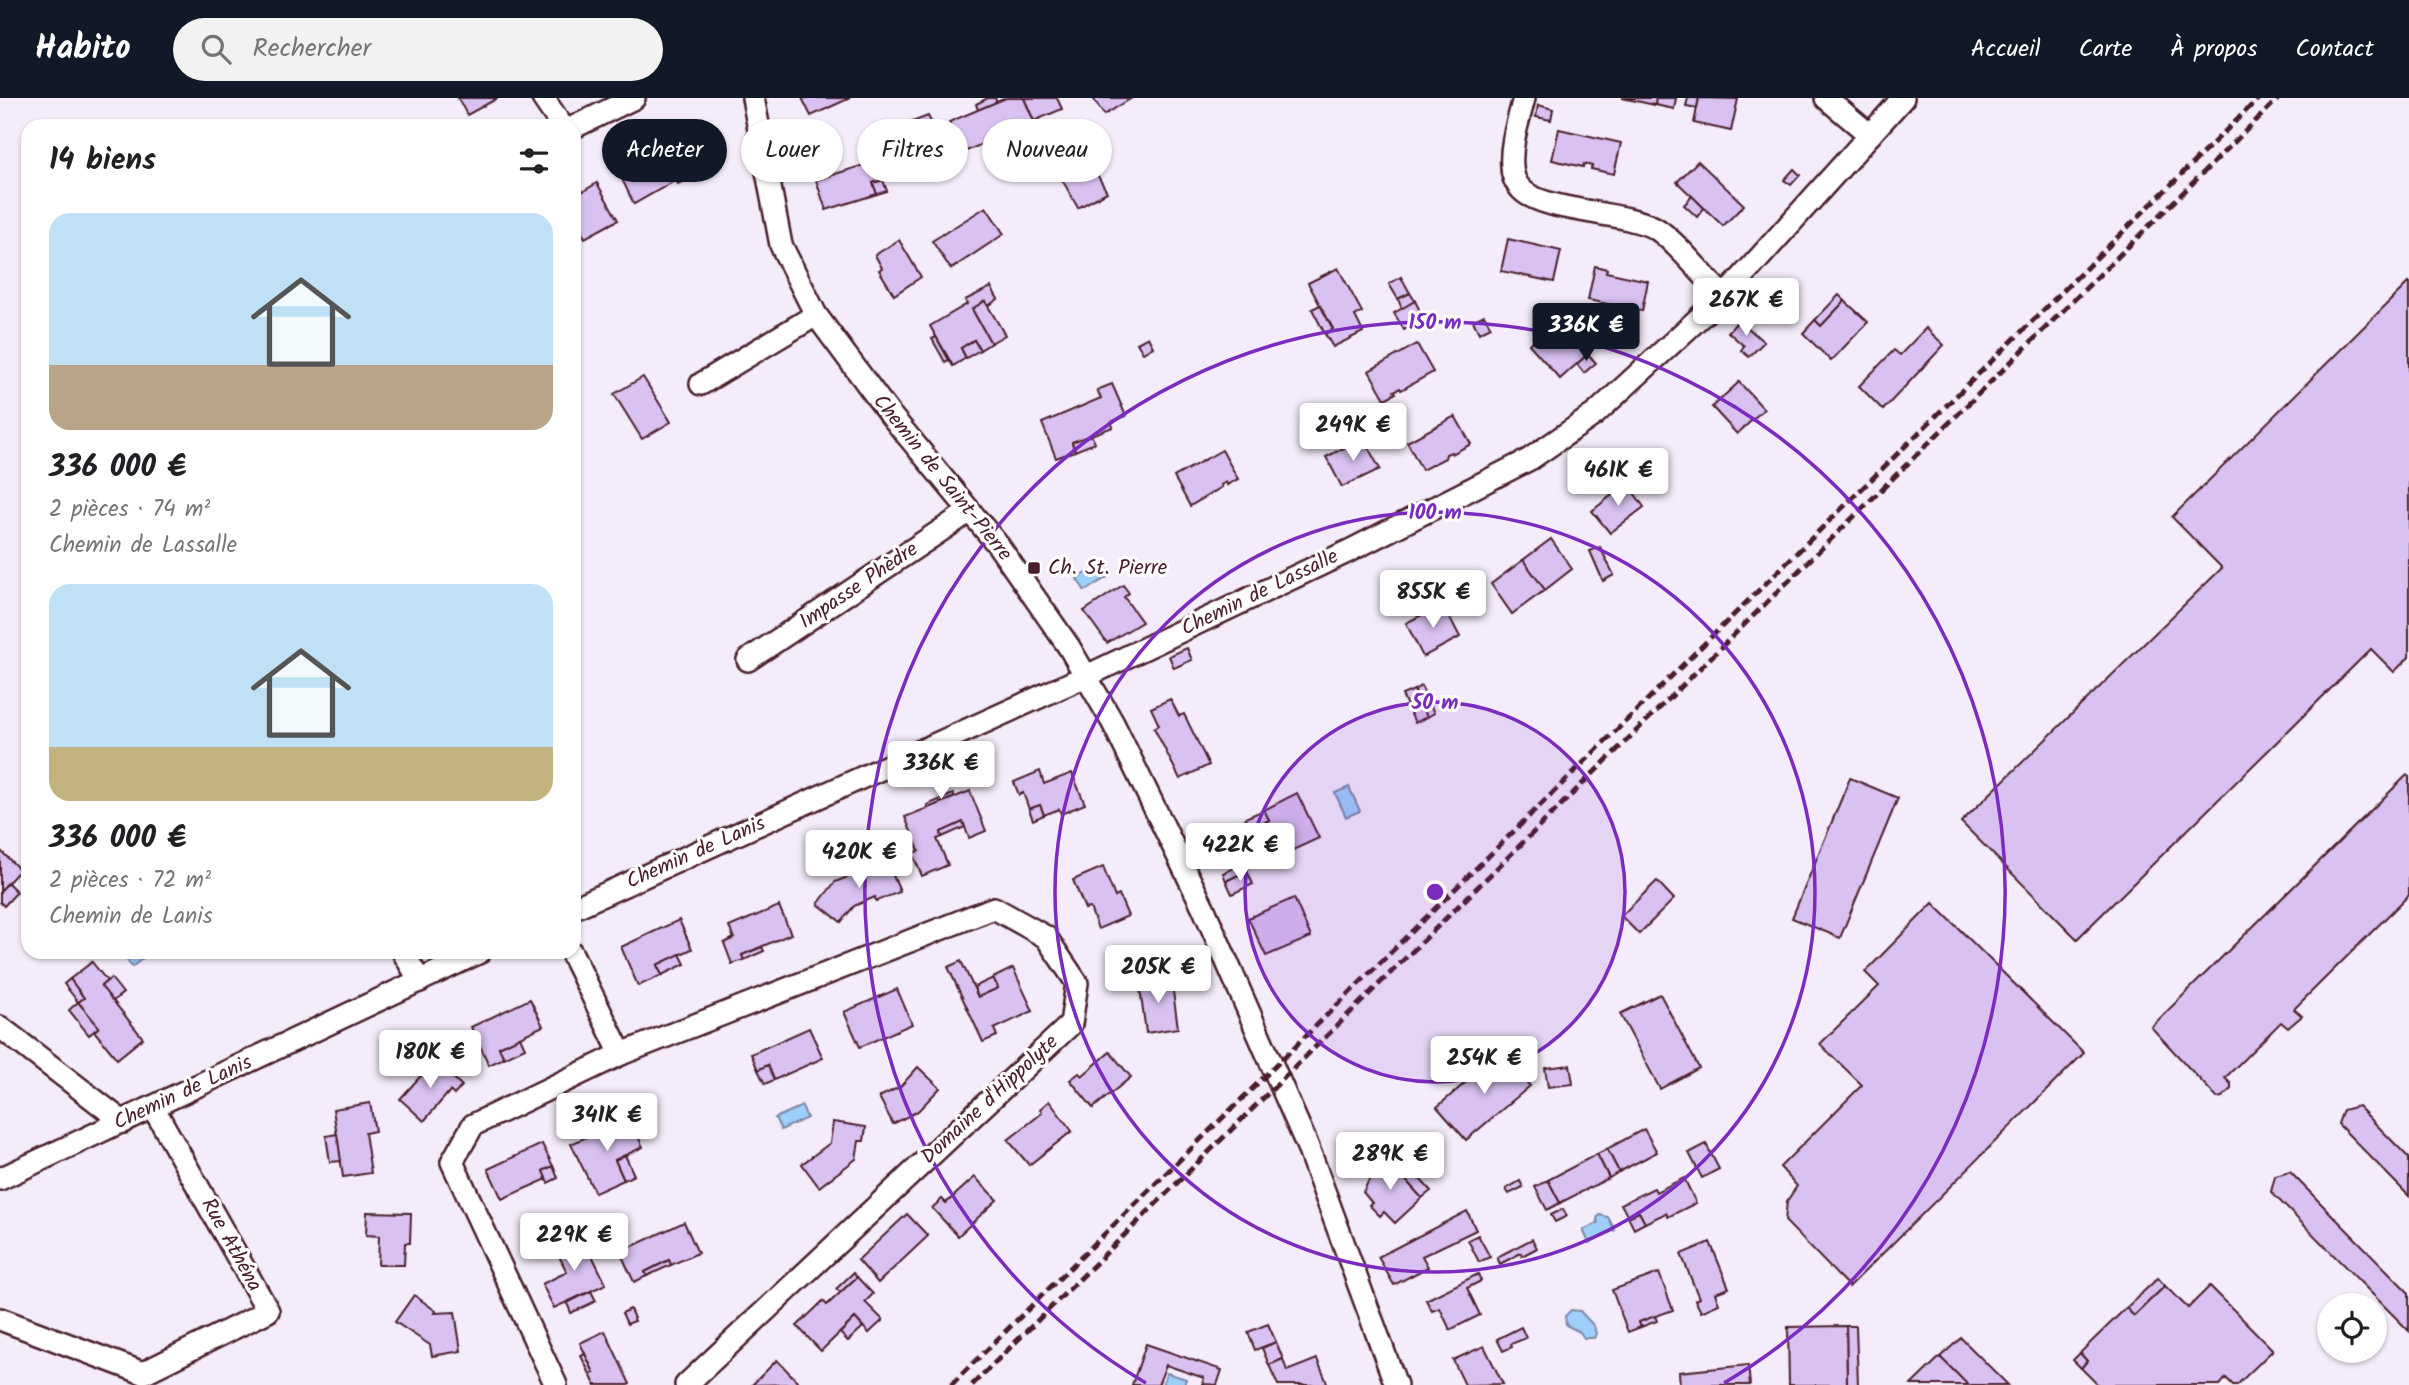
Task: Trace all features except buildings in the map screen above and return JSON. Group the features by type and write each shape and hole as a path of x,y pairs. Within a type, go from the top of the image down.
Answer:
{"street":[{"path":"543,98 557,119"},
{"path":"581,124 634,98"},
{"name":"Chemin de Saint-Pierre","path":"753,98 781,245 816,314 888,412 1013,566 1086,676 1113,723 1203,907 1307,1145 1396,1385"},
{"path":"1524,98 1512,150 1515,181 1523,191 1538,200 1626,219 1655,229 1723,296"},
{"path":"1826,98 1871,135"},
{"name":"Chemin de Lassalle","path":"1086,676 1338,556 1530,459 1595,414 1735,285 1903,98"},
{"path":"701,384 816,314"},
{"name":"Impasse Phèdre","path":"748,660 970,511"},
{"name":"Chemin de Lanis","path":"581,905 1086,676"},
{"name":"Domaine d'Hippolyte","path":"556,1385 452,1162 473,1125 621,1054 994,908 1046,937 1077,983 1071,1024 686,1385"},
{"path":"408,959 420,981"},
{"name":"Chemin de Lanis","path":"0,1179 466,959"},
{"path":"574,959 621,1054"},
{"path":"3,1033 122,1122"},
{"name":"Rue Athéna","path":"0,1319 143,1373 268,1311 153,1107"}],"water":[{"path":"1103,563 1111,575 1085,591 1077,579"},
{"path":"1349,787 1360,811 1346,817 1335,793"},
{"path":"126,959 142,959 132,967"},
{"path":"802,1106 807,1118 781,1130 775,1118"},
{"path":"1600,1215 1608,1217 1615,1230 1589,1243 1583,1230 1598,1223 1597,1218"},
{"path":"1571,1310 1580,1311 1594,1326 1594,1338 1584,1338 1580,1332 1566,1325 1565,1316"},
{"path":"1167,1373 1186,1379 1184,1385 1162,1385"}],"railway":[{"path":"951,1385 2259,98"},
{"path":"972,1385 2279,98"}],"place":[{"name":"Ch. St. Pierre","path":"1034,568"}]}
